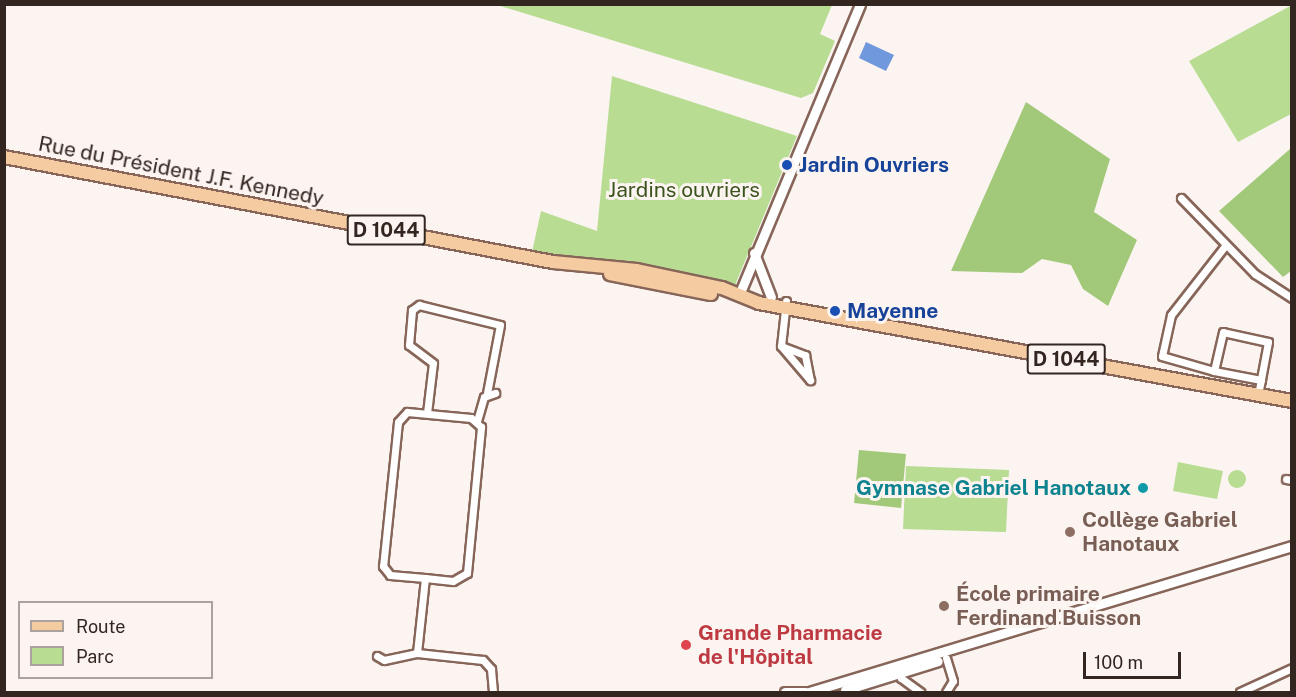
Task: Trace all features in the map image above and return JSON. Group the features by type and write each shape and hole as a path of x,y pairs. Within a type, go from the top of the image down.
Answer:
{"main road":[{"name":"Rue du Président J.F. Kennedy","path":"4,158 562,263 637,270 739,295 840,316 1292,401"},
{"name":"Rue du Président J.F. Kennedy","path":"739,295 771,297 785,304"}],"street":[{"path":"739,295 754,253 860,4"},
{"path":"1181,198 1225,246 1277,293 1292,298"},
{"path":"1225,246 1171,315 1162,356 1214,371 1261,380"},
{"path":"754,253 771,297"},
{"path":"781,346 805,355 810,380 788,358 781,346 785,304"},
{"path":"427,414 433,363 409,345 412,310 420,305 500,325 491,393 477,421 467,573 453,581 390,575 383,566 400,414 441,415 477,421"},
{"path":"1214,371 1222,332 1268,342 1258,395"},
{"path":"785,693 807,693 979,645 1292,546"},
{"path":"417,652 425,578"},
{"path":"837,693 899,675 979,645"},
{"path":"377,656 384,660 417,652 483,660 491,669 493,693"},
{"path":"899,675 932,658"},
{"path":"946,658 953,681 946,693"},
{"path":"1240,693 1292,668"},
{"path":"899,675 920,693"}],"green space":[{"path":"497,5 832,5 820,34 835,41 813,93 801,98"},
{"path":"1292,5 1291,114 1238,142 1189,61"},
{"name":"Jardins ouvriers","path":"612,76 797,136 735,285 532,252 541,211 597,231"},
{"path":"1026,102 1110,159 1094,212 1137,240 1108,306 1083,289 1071,265 1042,259 1022,273 951,271"},
{"path":"1291,148 1291,271 1283,277 1219,211"},
{"path":"859,450 906,454 901,508 854,503"},
{"path":"1178,462 1223,471 1217,499 1173,491"},
{"path":"906,466 1009,470 1006,532 903,529"},
{"path":"1237,470 1243,473 1246,479 1243,485 1237,488 1231,485 1228,479 1231,473"}],"water":[{"path":"866,42 894,55 886,71 859,58"}],"place":[{"name":"Jardin Ouvriers","path":"787,165"},
{"name":"Mayenne","path":"835,311"},
{"name":"Gymnase Gabriel Hanotaux","path":"1143,488"},
{"name":"Collège Gabriel Hanotaux","path":"1070,532"},
{"name":"École primaire Ferdinand Buisson","path":"944,606"},
{"name":"Grande Pharmacie de l'Hôpital","path":"686,645"}]}
